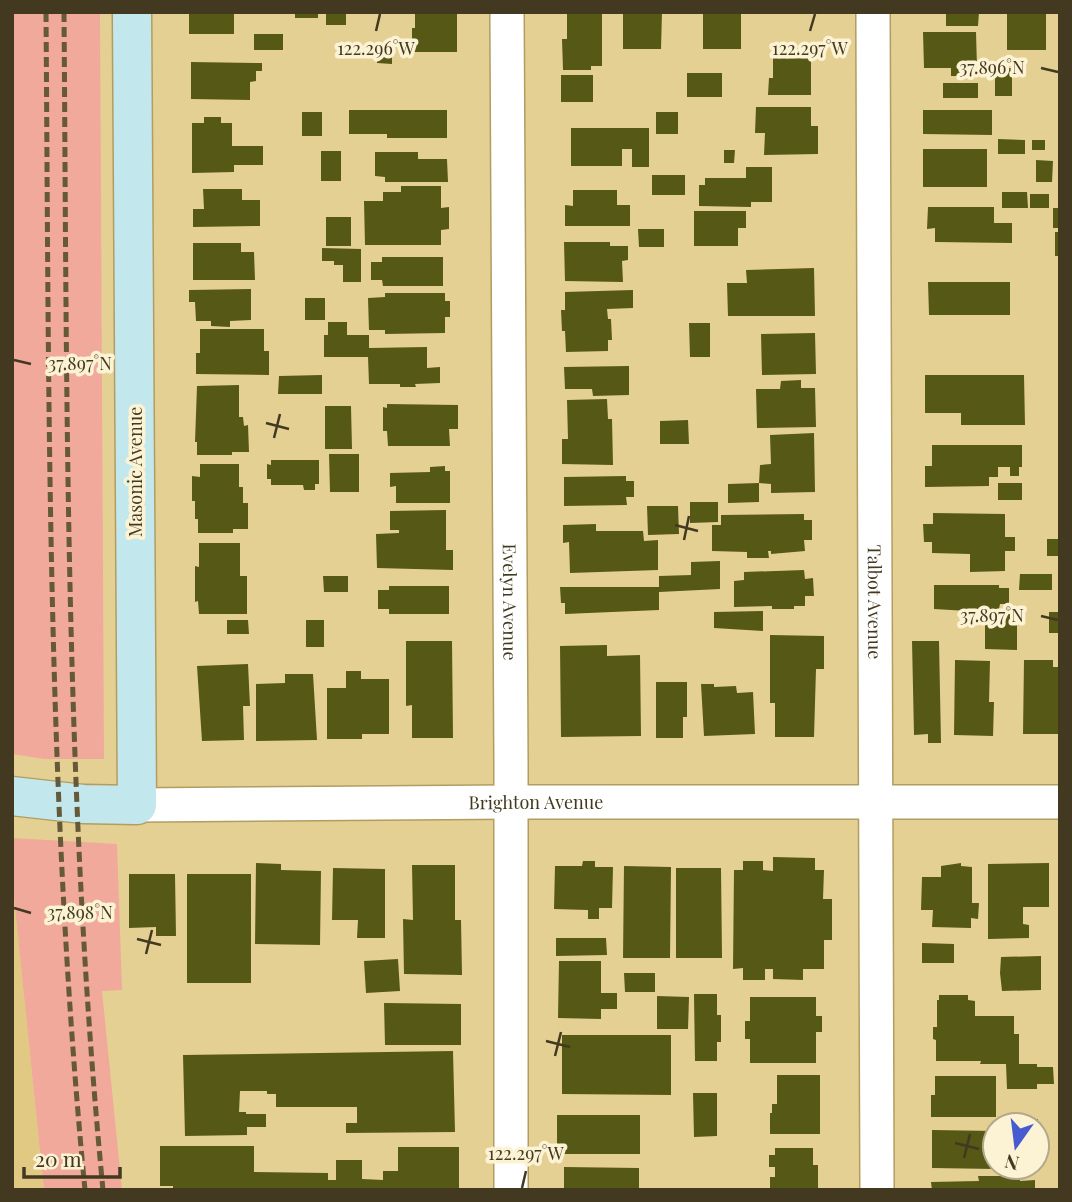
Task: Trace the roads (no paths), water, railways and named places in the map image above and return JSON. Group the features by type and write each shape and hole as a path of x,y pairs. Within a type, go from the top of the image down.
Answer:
{"street":[{"name":"Masonic Avenue","path":"132,12 137,805"},
{"name":"Evelyn Avenue","path":"507,12 510,1190"},
{"name":"Talbot Avenue","path":"873,12 877,1190"},
{"name":"Brighton Avenue","path":"12,796 83,804 137,805 1060,802"}],"railway":[{"path":"46,12 52,601 63,896 85,1190"},
{"path":"64,12 70,601 81,896 103,1190"}]}
